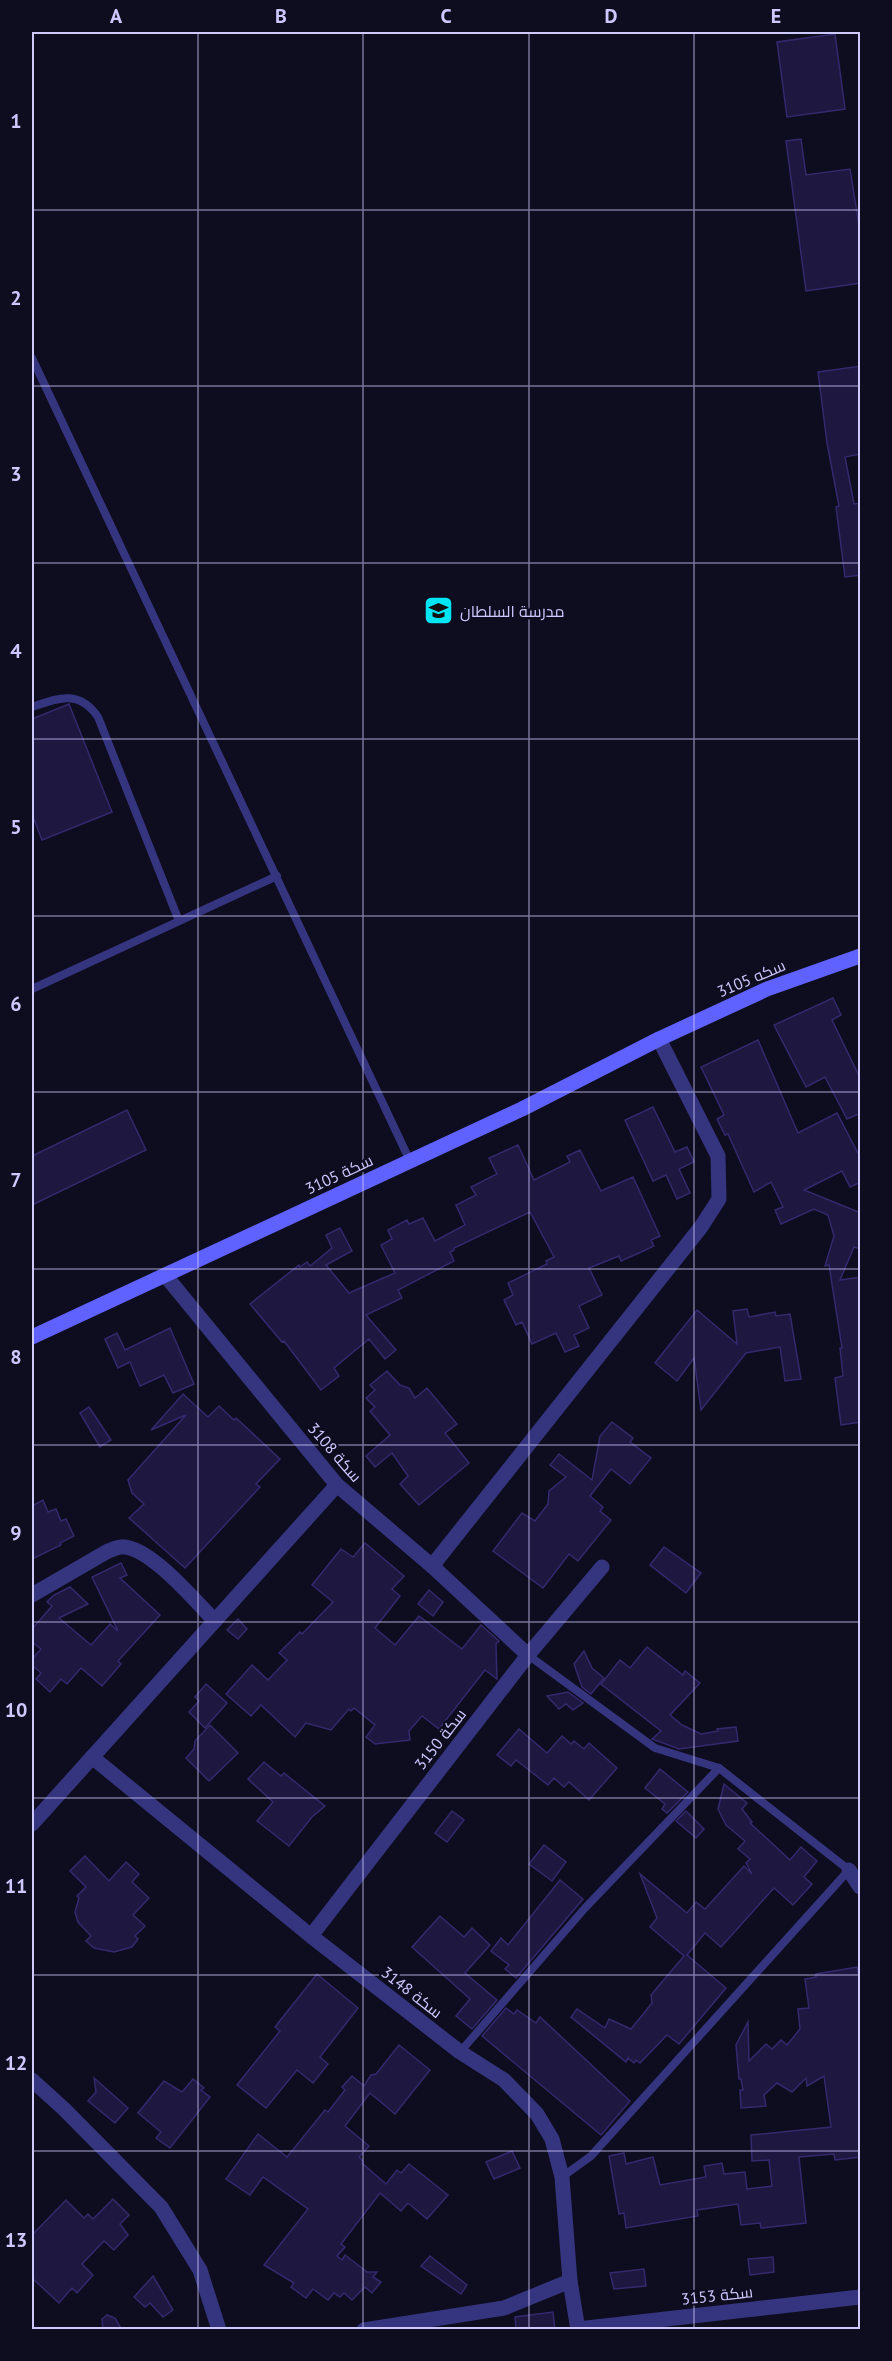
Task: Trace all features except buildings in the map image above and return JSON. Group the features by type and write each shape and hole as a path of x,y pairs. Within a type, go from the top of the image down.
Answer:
{"street":[{"name":"سكه 3105","path":"658,1040 766,989 861,956"},
{"name":"سكة 3105","path":"32,1336 410,1161 658,1040"},
{"path":"432,1566 701,1227 719,1199 718,1156 658,1040"},
{"name":"سكة 3108","path":"165,1275 337,1485 432,1566 528,1655"},
{"path":"32,1824 337,1485"},
{"path":"32,1595 108,1551 121,1546 134,1549 158,1563 215,1621"},
{"name":"سكة 3150","path":"311,1936 528,1655 602,1566"},
{"name":"سكة 3148","path":"92,1757 311,1936 460,2052 504,2080 537,2114 552,2139 562,2177 570,2281 578,2329"},
{"path":"849,1870 861,1887"},
{"path":"32,2080 161,2207 200,2270 219,2330"},
{"path":"364,2330 504,2308 570,2281"},
{"name":"سكة 3153","path":"578,2329 861,2297"}],"lane":[{"path":"32,358 410,1161"},
{"path":"32,707 61,697 84,702 92,709 101,725 179,921"},
{"path":"32,989 277,876"},
{"path":"528,1655 656,1749 719,1768 849,1870 591,2156 562,2177"},
{"path":"460,2052 585,1908 719,1768"}],"place":[{"name":"مدرسة السلطان","path":"439,611"}]}
